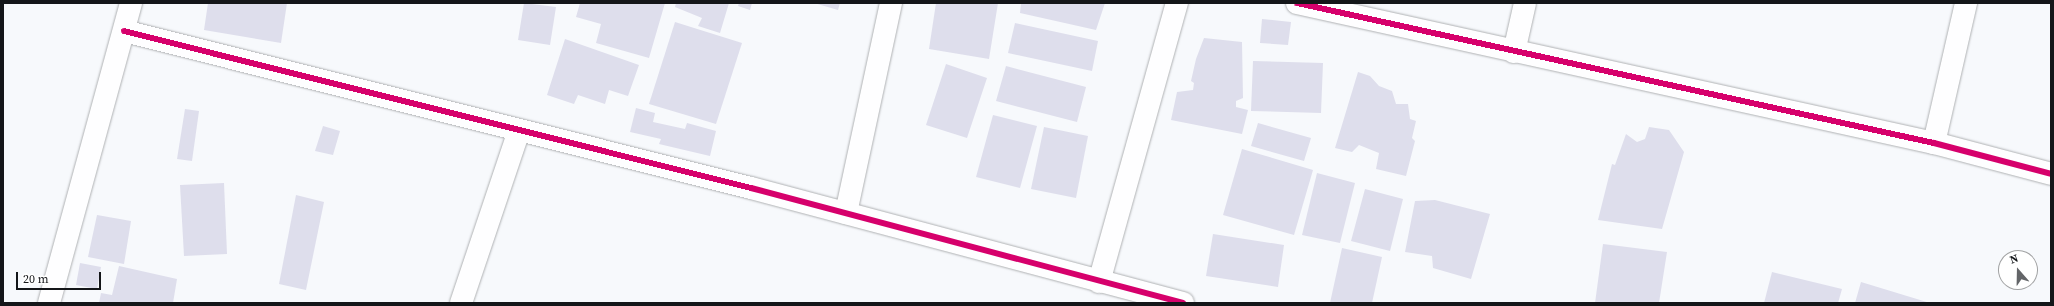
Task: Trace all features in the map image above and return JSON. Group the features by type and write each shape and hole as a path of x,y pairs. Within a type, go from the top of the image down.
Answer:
{"street":[{"path":"49,303 131,3"},
{"path":"846,213 891,3"},
{"path":"1099,282 1177,3"},
{"path":"1297,3 1514,52 1934,143 2051,174"},
{"path":"1514,52 1525,3"},
{"path":"1934,143 1966,3"},
{"path":"124,31 751,188 1099,282 1183,303"},
{"path":"461,303 519,131"}],"building":[{"path":"208,3 287,3 281,43 204,30"},
{"path":"524,3 556,7 550,45 518,40"},
{"path":"580,3 665,3 649,58 596,43 601,24 576,17"},
{"path":"676,3 729,3 720,33 698,26 702,18 675,7"},
{"path":"739,3 752,3 750,10 738,6"},
{"path":"814,3 840,3 838,10"},
{"path":"936,3 998,3 989,59 929,49"},
{"path":"1021,3 1105,3 1096,30 1020,13"},
{"path":"1262,19 1291,22 1288,45 1260,43"},
{"path":"675,22 742,43 716,124 649,104"},
{"path":"1015,23 1098,41 1092,71 1008,53"},
{"path":"1204,38 1242,42 1243,98 1236,101 1236,107 1248,110 1242,134 1171,120 1177,92 1193,90 1194,83 1191,81 1196,59"},
{"path":"565,39 639,65 628,96 609,90 605,104 578,95 574,104 547,95"},
{"path":"1253,61 1323,63 1321,113 1251,111"},
{"path":"946,64 987,78 967,138 926,125"},
{"path":"1006,66 1086,87 1077,122 996,101"},
{"path":"1358,72 1370,76 1379,86 1392,91 1396,104 1408,104 1410,119 1416,121 1412,138 1415,141 1406,176 1376,169 1379,153 1359,145 1352,152 1335,148"},
{"path":"636,108 655,113 653,122 685,129 687,123 716,131 710,156 659,144 661,139 630,132"},
{"path":"185,109 199,111 192,161 177,159"},
{"path":"993,115 1037,126 1020,188 976,177"},
{"path":"1258,123 1311,138 1304,161 1251,146"},
{"path":"323,126 340,131 333,155 315,151"},
{"path":"1044,127 1088,136 1076,198 1031,189"},
{"path":"1649,127 1669,130 1684,152 1662,229 1598,220 1612,164 1615,165 1626,134 1637,142 1645,139"},
{"path":"1242,149 1313,170 1294,235 1223,215"},
{"path":"1317,173 1355,183 1340,243 1302,235"},
{"path":"224,183 227,254 184,256 180,185"},
{"path":"1365,189 1403,199 1390,251 1351,241"},
{"path":"296,195 324,202 306,290 279,284"},
{"path":"1435,200 1490,214 1471,279 1433,268 1432,256 1405,252 1415,201"},
{"path":"97,215 131,221 124,264 88,257"},
{"path":"1213,234 1284,245 1278,287 1206,276"},
{"path":"1603,244 1667,252 1659,303 1595,303"},
{"path":"1342,248 1382,257 1372,303 1330,303"},
{"path":"80,263 101,267 97,289 76,285"},
{"path":"119,266 177,279 173,303 99,303 101,293 112,295"},
{"path":"1772,272 1842,289 1838,303 1764,303"},
{"path":"1861,282 1930,303 1855,303"}],"cycle path":[{"path":"1297,3 1934,143 2051,174"},
{"path":"124,31 751,188 1183,303"}]}
